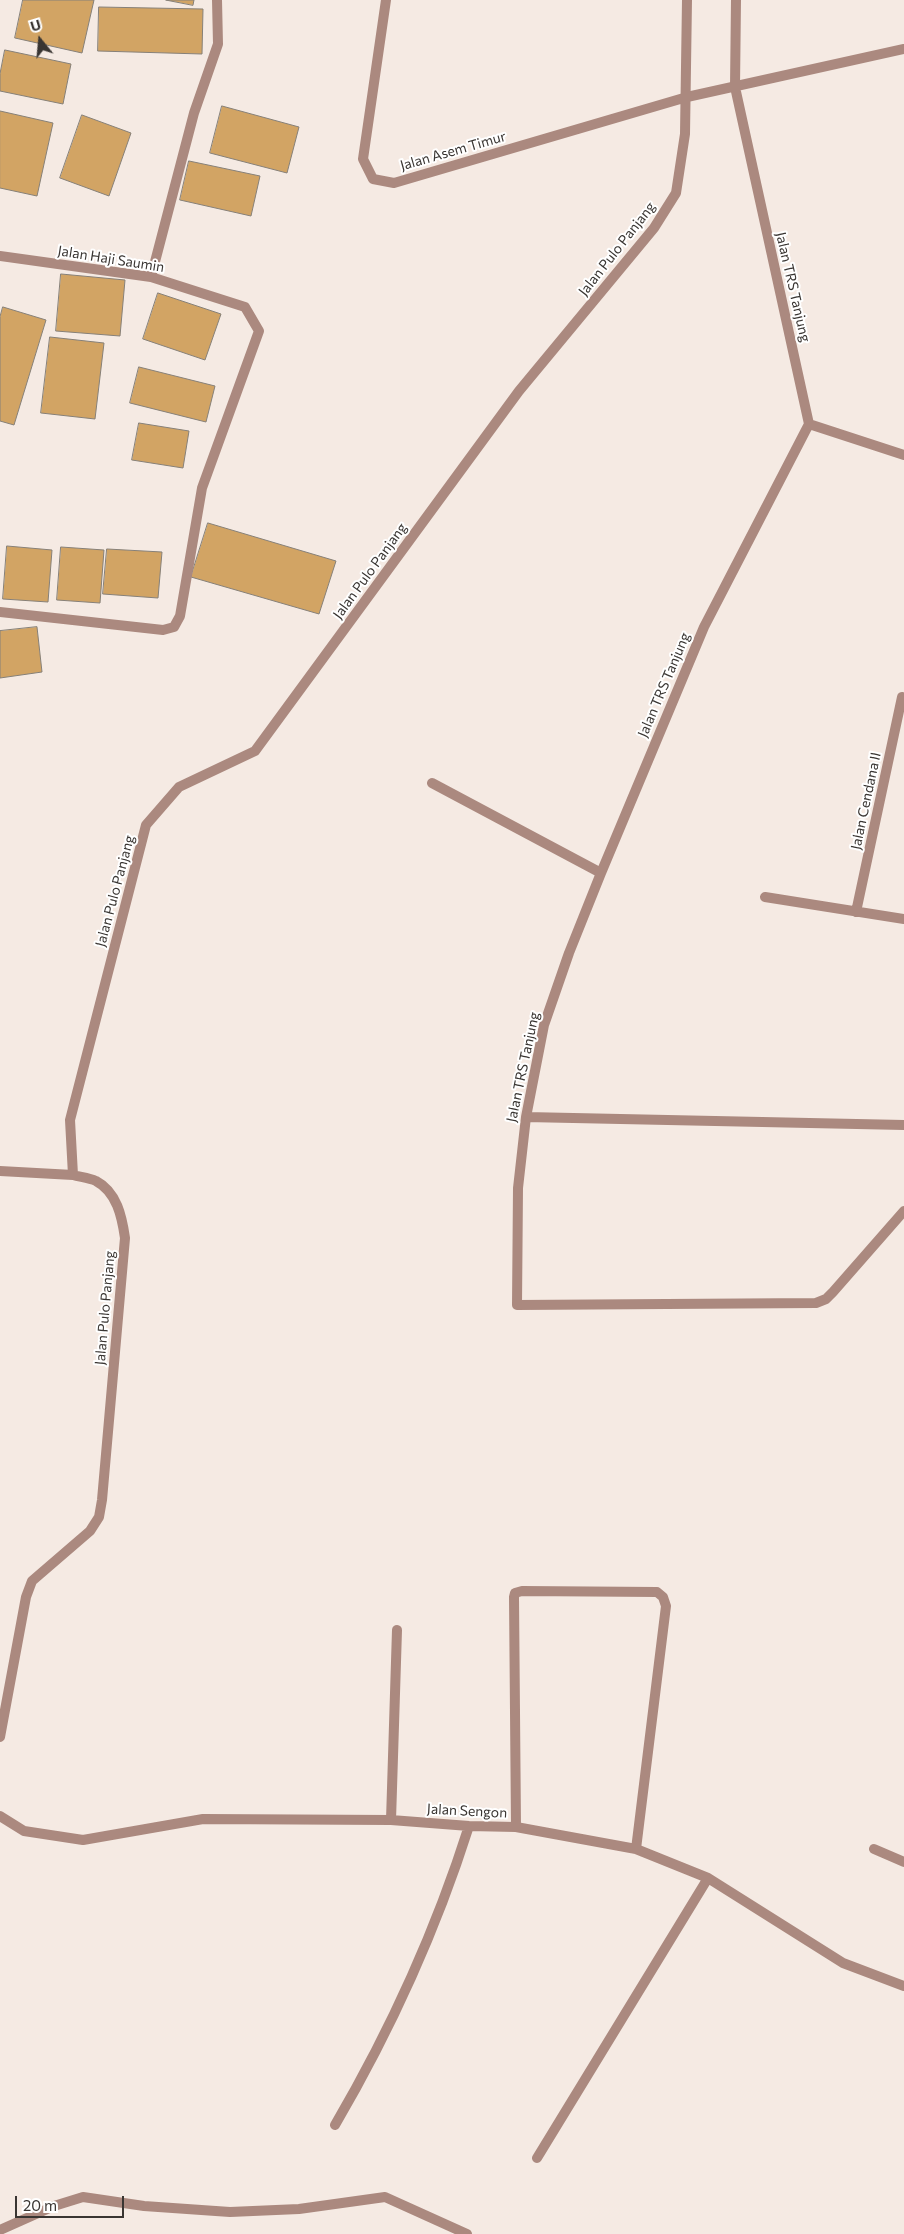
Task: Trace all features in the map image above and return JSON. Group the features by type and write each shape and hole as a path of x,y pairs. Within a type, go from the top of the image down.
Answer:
{"street":[{"path":"151,277 194,112 218,44 217,0"},
{"name":"Jalan Asem Timur","path":"386,0 363,159 374,180 394,183 687,98"},
{"name":"Jalan Pulo Panjang","path":"0,1738 26,1597 32,1581 90,1531 99,1517 102,1500 125,1238 122,1214 111,1195 96,1181 73,1175 70,1120 146,825 179,787 255,751 519,391 654,228 676,192 685,134 688,0"},
{"name":"Jalan TRS Tanjung","path":"736,0 735,87 810,424 704,627 600,873 568,953 544,1025 526,1117 518,1188 517,1305 816,1303 826,1299 833,1292 904,1211"},
{"path":"687,98 904,49"},
{"name":"Jalan Haji Saumin","path":"0,256 151,277 245,307 259,331 202,488 180,616 174,627 163,630 0,612"},
{"path":"810,424 904,455"},
{"name":"Jalan Cendana II","path":"856,912 902,696"},
{"path":"432,783 600,873"},
{"path":"765,897 904,919"},
{"path":"526,1117 904,1125"},
{"path":"0,1171 73,1175"},
{"path":"516,1827 515,1593 522,1591 657,1592 663,1597 666,1606 636,1848"},
{"path":"391,1820 397,1630"},
{"name":"Jalan Sengon","path":"0,1816 24,1831 84,1840 203,1819 391,1820 469,1826 516,1827 636,1848 708,1878 843,1963 904,1986"},
{"path":"335,2125 402,2001 458,1861 469,1826"},
{"path":"874,1849 904,1862"},
{"path":"537,2158 708,1878"},
{"path":"0,2230 54,2206 83,2197 144,2206 230,2212 299,2209 385,2197 467,2234"}],"building":[{"path":"23,0 94,0 82,53 15,38"},
{"path":"166,0 194,0 193,5"},
{"path":"99,7 203,9 202,54 98,51"},
{"path":"5,50 71,64 63,104 0,91 0,74"},
{"path":"222,106 299,127 287,173 210,153"},
{"path":"0,111 53,123 37,196 0,188"},
{"path":"82,115 131,133 109,196 60,178"},
{"path":"189,161 260,176 251,216 180,200"},
{"path":"61,274 125,280 120,336 56,331"},
{"path":"158,293 221,314 205,360 143,339"},
{"path":"3,307 46,320 14,425 0,421 0,317"},
{"path":"50,337 104,343 95,419 41,413"},
{"path":"139,367 215,386 206,422 130,403"},
{"path":"139,423 189,431 183,468 132,460"},
{"path":"208,523 336,561 319,614 191,577"},
{"path":"7,546 52,550 48,602 3,599"},
{"path":"61,547 104,550 100,603 57,600"},
{"path":"107,549 162,552 158,598 103,594"},
{"path":"37,627 42,672 0,678 0,631"}]}
